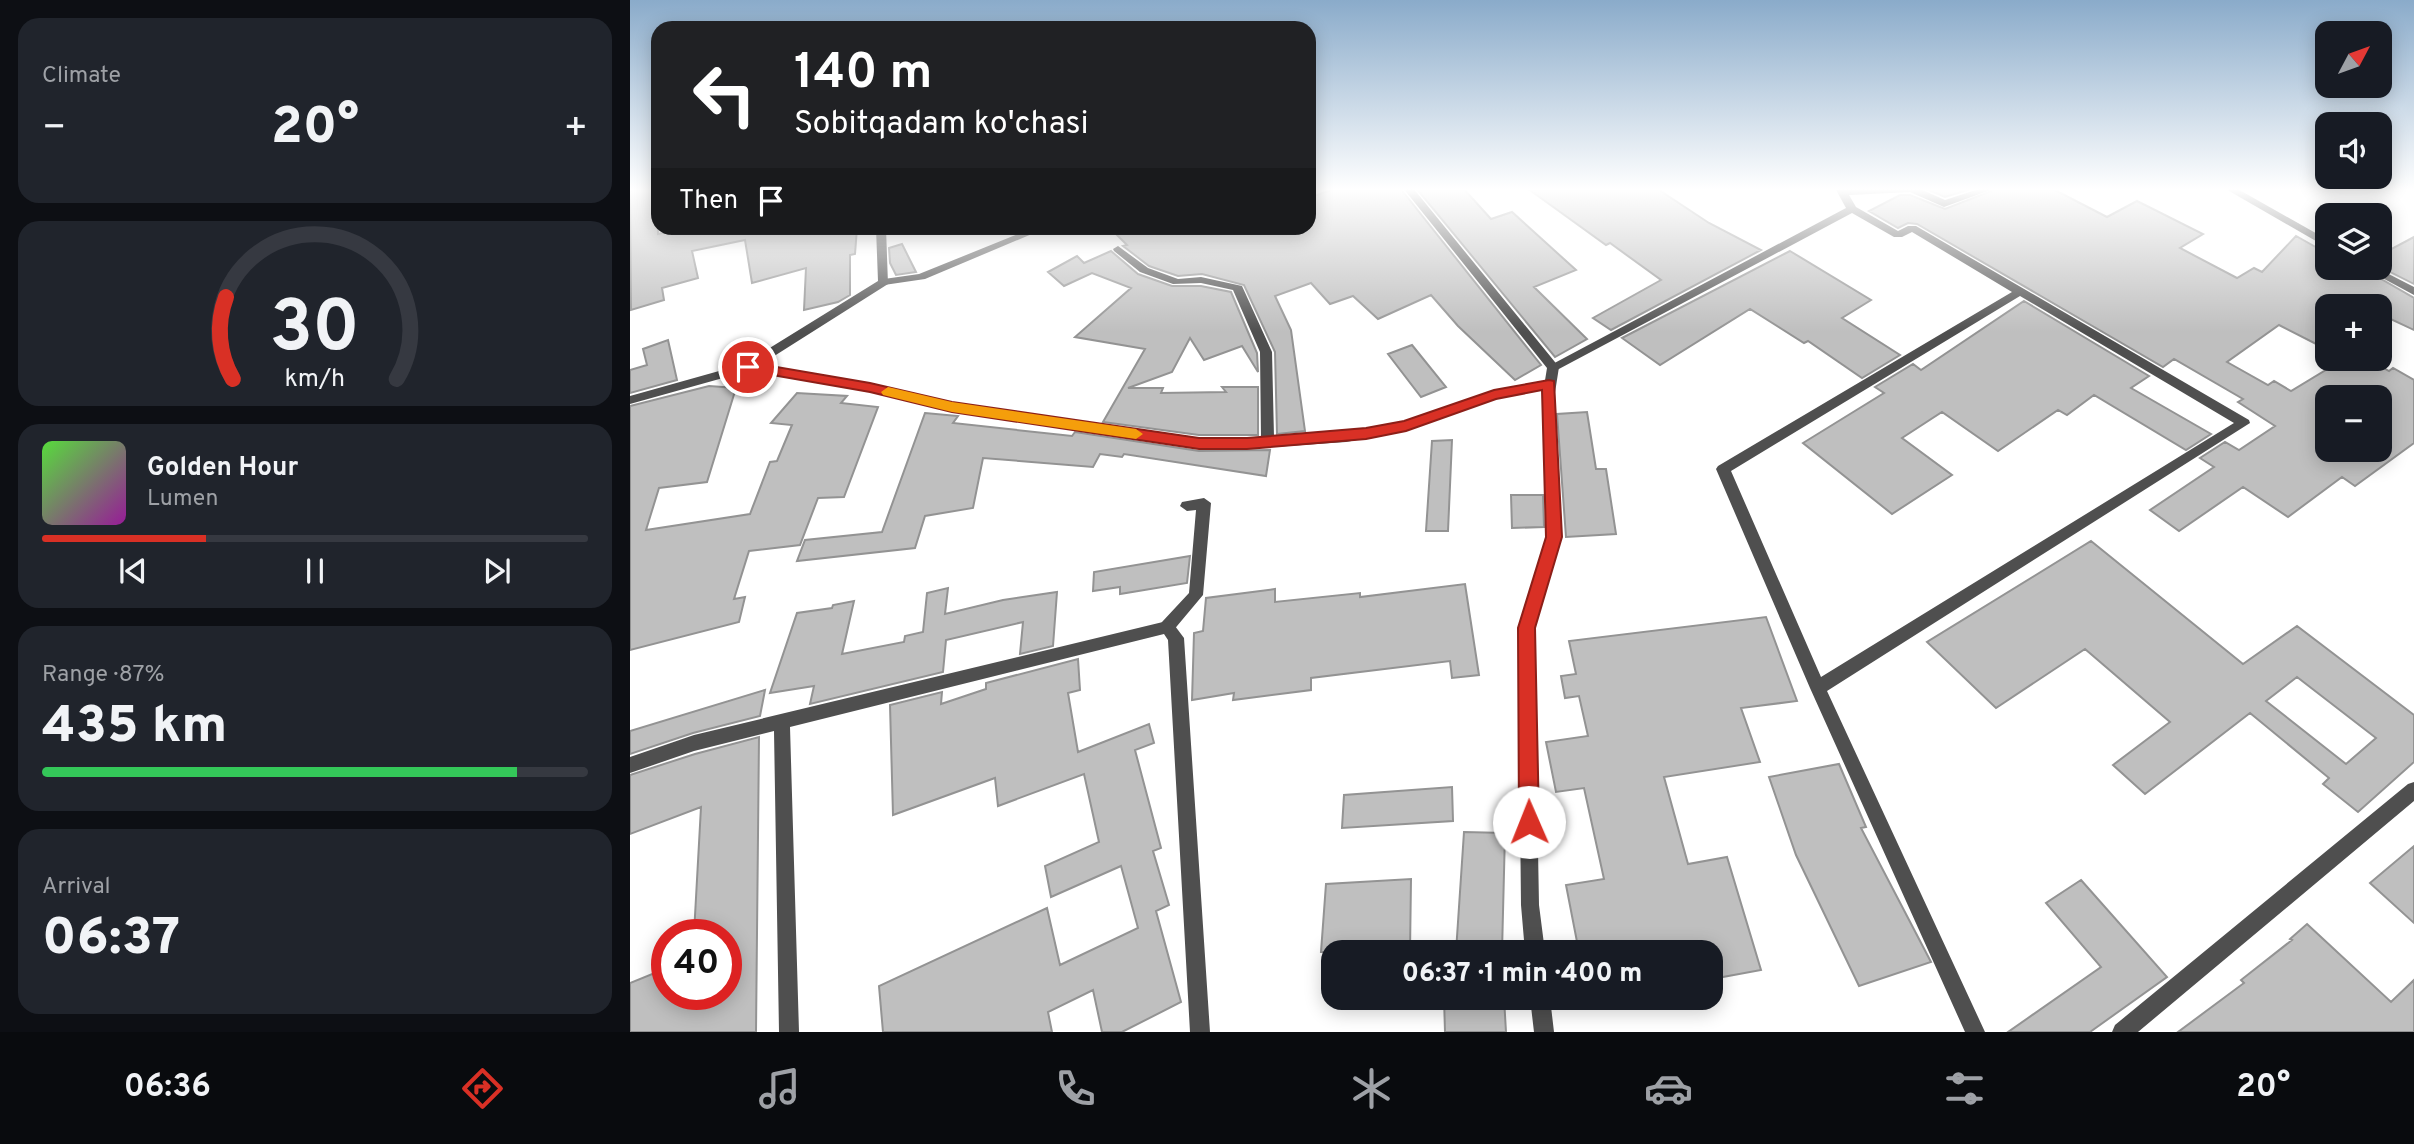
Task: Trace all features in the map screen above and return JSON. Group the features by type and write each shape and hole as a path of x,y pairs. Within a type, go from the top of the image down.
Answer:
{"street":[{"path":"881,236 884,282"},
{"path":"630,400 748,367 884,282 921,277 1021,236"},
{"path":"1447,236 1553,366"},
{"path":"1534,940 1530,905 1526,628 1554,537 1549,384 1553,366 1800,236"},
{"path":"1818,688 2244,423 1926,236"},
{"path":"1118,249 1144,270 1177,282 1201,280 1238,288 1266,352 1268,442"},
{"path":"2392,280 2414,292"},
{"path":"1975,1032 1818,688 1723,469 2021,291"},
{"path":"748,367 870,387 952,407 1185,441 1268,442 1346,437 1406,426 1494,395 1549,384"},
{"path":"630,765 694,743 1167,627 1196,595 1205,503 1187,506"},
{"path":"1167,627 1176,638 1200,1032"},
{"path":"782,722 789,1032"},
{"path":"2122,1032 2414,790"},
{"path":"1541,1010 1544,1032"}],"building":[{"path":"630,236 856,236 855,254 850,255 850,295 838,302 804,310 806,268 752,283 745,240 692,251 698,278 662,288 664,300 631,310"},
{"path":"1118,236 1438,236 1541,365 1515,380 1458,326 1431,295 1378,319 1353,296 1330,304 1311,283 1275,296 1291,330 1305,431 1277,434 1275,352 1244,285 1202,274 1178,276 1149,266 1123,246 1127,245"},
{"path":"1456,236 1539,236 1576,270 1534,287 1587,339 1555,357"},
{"path":"1594,236 1734,236 1761,250 1611,330 1593,318 1661,280 1610,243 1606,245"},
{"path":"1938,236 2199,236 2180,248 2237,278 2254,268 2262,272 2296,236 2315,247 2315,280 2383,280 2414,298 2414,330 2392,320 2392,294 2315,294 2315,343 2279,325 2227,362 2268,385 2274,381 2291,391 2324,371 2392,371 2393,368 2414,380 2414,443 2392,459 2392,385 2315,385 2315,462 2388,462 2355,486 2342,477 2288,517 2243,487 2179,531 2150,510 2214,467 2200,458 2225,442 2239,450 2275,426 2238,402 2243,399 2174,359 2163,367"},
{"path":"2414,237 2414,284 2392,273 2392,249"},
{"path":"902,244 916,272 896,275 890,263 889,248"},
{"path":"1111,251 1138,274 1172,286 1201,286 1231,292 1257,353 1258,372 1242,346 1204,360 1190,338 1172,372 1128,388 1163,388 1161,393 1226,392 1222,387 1258,387 1258,435 1199,435 1103,422 1145,349 1075,337 1131,288 1092,273 1064,286 1048,272 1077,256 1084,263"},
{"path":"1790,251 1871,300 1842,318 1900,355 1862,378 1808,341 1804,343 1750,309 1660,365 1622,338"},
{"path":"2024,301 2149,376 2131,388 2211,434 2186,450 2094,395 2067,415 2058,410 1998,451 1942,412 1902,438 1952,475 1892,514 1803,443 1884,393 1875,387 1913,364 1921,370"},
{"path":"668,340 677,380 630,393 630,370 647,365 643,349"},
{"path":"1412,345 1446,387 1421,397 1388,354"},
{"path":"709,386 736,388 707,482 659,488 646,530 750,514 770,462 777,461 792,425 771,423 797,393 847,396 841,403 878,407 844,497 818,498 800,545 749,551 734,599 745,597 739,622 630,650 630,406"},
{"path":"1587,412 1596,469 1606,469 1616,534 1566,537 1557,414"},
{"path":"925,413 958,416 953,423 1072,436 1075,432 1199,451 1270,450 1266,476 1124,454 1122,457 1100,454 1093,467 983,458 973,508 925,516 915,548 797,561 805,540 882,532"},
{"path":"1452,440 1448,531 1426,531 1432,441"},
{"path":"1511,495 1543,495 1544,527 1512,528"},
{"path":"2091,541 2243,664 2297,626 2414,715 2414,762 2358,812 2323,784 2329,778 2250,713 2145,794 2113,765 2170,722 2085,649 1996,708 1927,642","holes":["2297,677 2376,738 2346,764 2266,701"]},
{"path":"1190,556 1187,583 1120,594 1120,587 1093,591 1094,572"},
{"path":"1465,584 1479,675 1452,678 1450,661 1311,678 1311,690 1233,700 1234,693 1192,700 1194,633 1203,631 1206,598 1275,589 1275,602 1360,593 1360,597"},
{"path":"948,588 945,614 1003,600 1057,592 1053,646 1020,654 1023,622 946,640 943,672 810,704 814,686 770,693 797,613 832,608 833,605 854,601 842,654 904,642 905,636 923,632 927,593"},
{"path":"1766,617 1797,701 1741,708 1760,762 1664,777 1688,864 1727,857 1761,970 1723,977 1723,940 1577,940 1566,885 1604,879 1584,788 1556,792 1546,742 1588,736 1579,696 1565,698 1561,676 1576,674 1569,641"},
{"path":"1078,659 1080,690 1068,693 1078,752 1149,724 1154,743 1135,750 1161,848 1153,851 1169,905 1156,911 1181,1002 1122,1032 1102,1032 1093,990 1048,1012 1052,1032 883,1032 879,986 1047,908 1060,965 1138,928 1121,866 1051,897 1045,866 1099,842 1084,774 998,806 995,778 893,815 890,705 942,692 941,704 986,689 986,683"},
{"path":"765,690 760,716 693,733 630,754 630,731"},
{"path":"759,737 756,1032 630,1032 630,983 651,974 651,1010 742,1010 742,919 695,919 701,807 630,834 630,775"},
{"path":"1839,764 1866,827 1861,828 1931,962 1859,986 1796,855 1769,777"},
{"path":"1452,787 1453,821 1342,828 1344,795"},
{"path":"1464,832 1505,833 1502,940 1457,940"},
{"path":"2414,846 2414,923 2370,883"},
{"path":"1411,879 1410,940 1322,940 1326,884"},
{"path":"2081,880 2167,977 2090,1032 2008,1032 2101,967 2046,903"},
{"path":"2307,924 2391,1002 2414,980 2414,1032 2178,1032 2244,983 2241,980 2292,940 2290,939"},
{"path":"1444,1010 1505,1010 1506,1032 1445,1032"}],"slow traffic":[{"path":"888,392 952,407 1136,434"}],"route":[{"path":"748,367 870,387 952,407 1199,443 1247,444 1346,437 1406,426 1494,395 1549,384 1554,537 1526,628 1529,822"}]}
